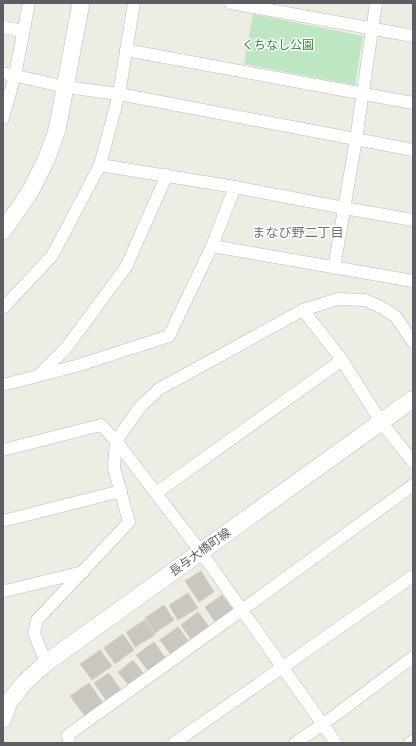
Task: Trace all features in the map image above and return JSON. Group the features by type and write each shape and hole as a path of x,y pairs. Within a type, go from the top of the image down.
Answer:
{"main road":[{"path":"3,231 30,192 46,160 57,130 81,3"},
{"name":"長与大橋町線","path":"3,719 9,702 25,682 46,663 413,399"}],"street":[{"path":"3,118 15,75 29,3"},
{"path":"3,308 52,256 100,165 119,94 134,3"},
{"path":"231,3 413,36"},
{"path":"334,268 356,139 376,3"},
{"path":"3,27 23,31"},
{"path":"126,50 413,103"},
{"path":"3,73 66,88 119,94 413,150"},
{"path":"100,165 235,187 413,220"},
{"path":"38,376 66,348 126,267 167,176"},
{"path":"3,385 76,366 169,336 212,246 235,187"},
{"path":"212,246 413,281"},
{"path":"46,663 34,633 37,620 84,572 129,522 114,468 116,441 140,407 159,389 302,310 338,299 365,300 381,307 396,317 413,342"},
{"path":"302,310 342,360 381,422 413,462"},
{"path":"66,348 76,366"},
{"path":"156,493 342,360"},
{"path":"3,450 101,425 116,441 201,552 336,743"},
{"path":"69,743 68,735 413,485"},
{"path":"3,521 121,491"},
{"path":"3,590 5,591 84,572"},
{"path":"174,743 413,576"},
{"path":"295,743 322,725 413,657"}],"green space":[{"name":"くちなし公園","path":"253,14 363,36 355,85 244,64"}],"building":[{"path":"201,571 214,592 199,602 185,581"},
{"path":"188,593 198,608 178,620 169,605"},
{"path":"222,595 234,611 216,623 205,607"},
{"path":"164,605 174,620 155,633 145,618"},
{"path":"198,612 210,628 192,641 181,625"},
{"path":"145,620 155,635 135,647 126,632"},
{"path":"178,627 190,643 172,656 160,640"},
{"path":"123,634 134,650 115,664 104,648"},
{"path":"154,642 167,660 149,672 136,655"},
{"path":"100,650 112,666 92,680 80,664"},
{"path":"133,660 146,677 132,689 118,672"},
{"path":"109,673 121,690 106,700 94,683"},
{"path":"89,683 103,703 85,716 70,696"}],"district":[{"name":"まなび野二丁目","path":"298,232"}]}
